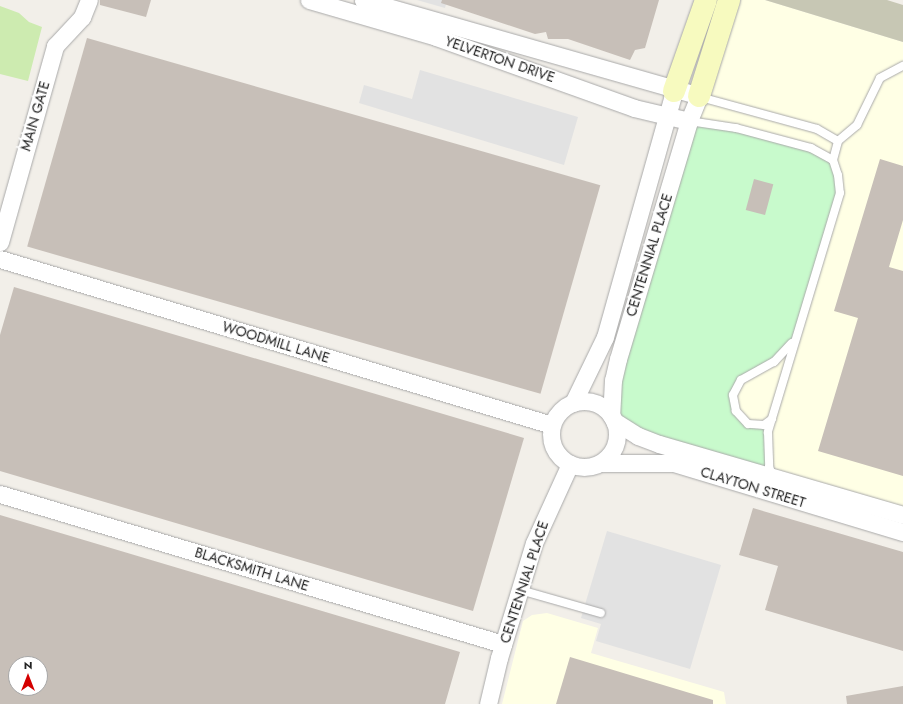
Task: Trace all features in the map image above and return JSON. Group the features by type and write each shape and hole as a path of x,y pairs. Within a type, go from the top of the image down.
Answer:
{"street":[{"name":"MAIN GATE","path":"0,242 55,46 82,16 89,0"},
{"name":"YELVERTON DRIVE","path":"309,0 436,37 667,118 689,122"},
{"name":"YELVERTON DRIVE","path":"362,0 674,91 699,96"},
{"path":"674,91 706,0"},
{"path":"699,96 729,0"},
{"name":"CENTENNIAL PLACE","path":"573,403 604,337 674,91"},
{"name":"CENTENNIAL PLACE","path":"613,419 613,380 618,359 689,122 699,96"},
{"name":"WOODMILL LANE","path":"0,259 552,425"},
{"path":"573,403 595,403 613,419 617,430 614,449 601,462 580,467 570,464 559,455 552,443 552,425 564,408 573,403"},
{"name":"CLAYTON STREET","path":"613,419 638,436 659,444 903,515"},
{"name":"CLAYTON STREET","path":"601,462 674,464 903,532"},
{"name":"CENTENNIAL PLACE","path":"488,704 503,644 534,543 570,464"},
{"name":"BLACKSMITH LANE","path":"0,494 503,644"}],"lane":[{"path":"773,477 769,467 767,448 768,432 840,193 838,175 833,160 838,141 857,125 880,78 903,66"},
{"path":"699,96 817,129 838,141"},
{"path":"689,122 728,126 811,148 833,160"},
{"path":"772,420 764,425 748,424 736,411 733,395 741,380 774,362 795,340"},
{"path":"520,590 601,613"}],"shaded area":[{"path":"417,0 447,0 445,8"},
{"path":"728,0 765,0 903,42 903,515 659,444 614,397"},
{"path":"765,0 887,0 903,5 903,42"},
{"path":"420,70 578,117 564,165 359,103 364,85 412,99"},
{"path":"607,531 721,565 690,669 596,641 601,624 581,618"},
{"path":"547,613 598,628 591,653 724,692 726,704 502,704 523,621 532,615"}],"green space":[{"path":"0,6 19,13 29,22 42,27 28,81 0,74"},
{"path":"689,121 811,148 833,160 840,183 795,340 783,356 741,380 733,395 741,418 764,425 768,432 773,477 614,421 614,397"}],"building":[{"path":"100,0 151,0 146,17 100,5"},
{"path":"442,0 659,0 645,48 635,50 630,60 568,39 548,39 546,32 535,34 441,3"},
{"path":"87,38 600,185 541,394 27,247"},
{"path":"880,159 903,166 903,220 889,267 903,271 903,476 818,451 858,318 834,311"},
{"path":"754,179 773,184 765,215 746,210"},
{"path":"14,287 524,438 473,611 0,471 0,335"},
{"path":"753,508 903,552 903,651 765,610 778,566 739,555"},
{"path":"0,515 460,652 445,704 0,704"},
{"path":"570,657 713,700 713,704 556,704"},
{"path":"903,686 903,704 847,704 846,696"}]}
